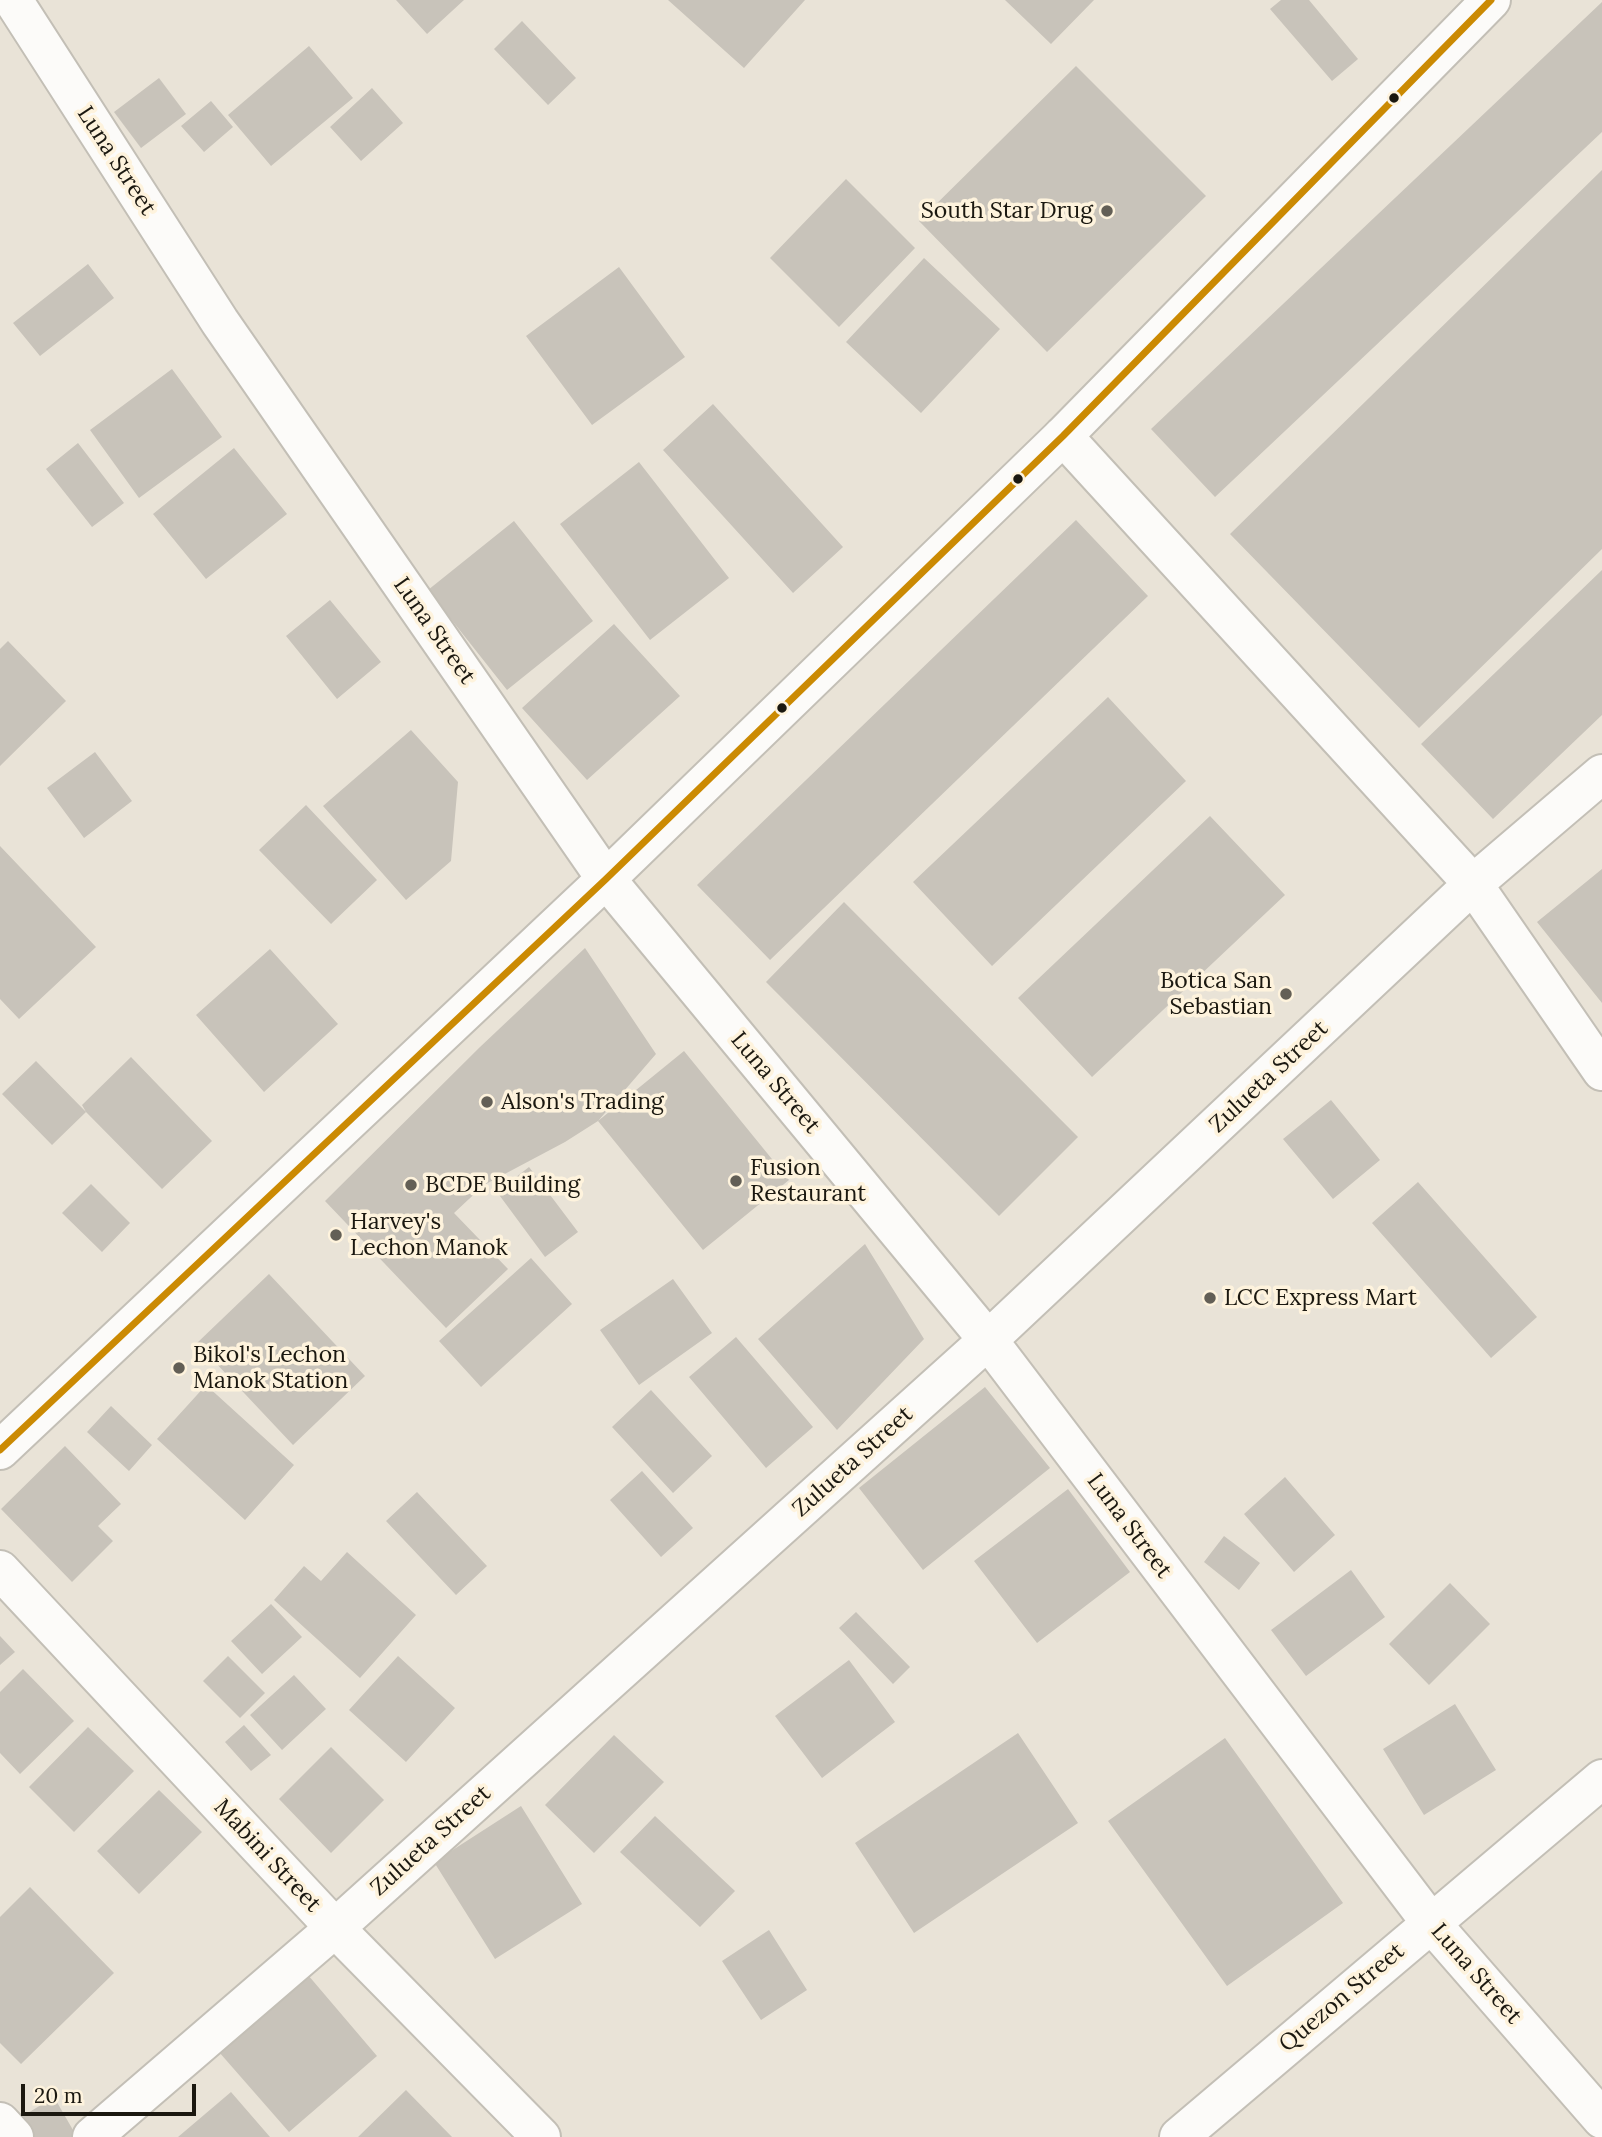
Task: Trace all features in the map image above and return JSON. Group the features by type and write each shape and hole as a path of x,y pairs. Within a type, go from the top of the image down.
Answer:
{"street":[{"name":"Luna Street","path":"13,0 220,322 606,879 988,1340 1431,1923 1602,2119"},
{"path":"0,1450 606,879 1063,436 1491,0"},
{"path":"1063,436 1473,884 1602,1071"},
{"name":"Zulueta Street","path":"92,2137 335,1928 988,1340 1473,884 1602,774"},
{"name":"Mabini Street","path":"0,1570 335,1928 541,2137"},
{"name":"Quezon Street","path":"1179,2137 1602,1779"},
{"path":"0,2122 14,2137"}],"building":[{"path":"396,0 464,0 427,34"},
{"path":"668,0 805,0 744,68"},
{"path":"1005,0 1094,0 1051,44"},
{"path":"1281,0 1309,0 1358,59 1332,81 1270,9"},
{"path":"1602,2 1602,132 1215,497 1151,429"},
{"path":"522,21 576,78 548,105 494,49"},
{"path":"309,46 353,98 271,166 228,115"},
{"path":"1076,66 1206,196 1047,352 919,221"},
{"path":"159,78 186,114 141,148 114,112"},
{"path":"372,88 403,123 361,161 330,127"},
{"path":"211,101 233,127 204,152 181,126"},
{"path":"1602,170 1602,549 1419,728 1230,534"},
{"path":"846,179 915,248 839,327 770,258"},
{"path":"924,258 1000,329 921,413 846,342"},
{"path":"88,264 114,298 40,356 13,323"},
{"path":"619,267 685,357 592,425 526,336"},
{"path":"172,369 222,437 139,498 90,430"},
{"path":"713,404 843,547 793,593 663,450"},
{"path":"78,443 124,503 92,527 46,469"},
{"path":"234,448 287,514 206,579 153,514"},
{"path":"639,462 729,578 650,640 560,524"},
{"path":"1076,520 1148,596 770,960 697,885"},
{"path":"514,521 593,621 507,690 428,590"},
{"path":"1602,570 1602,715 1493,819 1421,744"},
{"path":"330,600 381,662 337,699 286,636"},
{"path":"614,624 680,696 587,780 522,708"},
{"path":"8,641 66,701 0,766 0,649"},
{"path":"1108,697 1186,781 992,966 913,882"},
{"path":"411,730 458,782 451,861 406,900 323,806"},
{"path":"95,752 132,801 84,838 47,788"},
{"path":"306,805 377,880 331,924 259,850"},
{"path":"1210,816 1285,895 1092,1077 1018,998"},
{"path":"0,846 96,947 19,1019 0,999"},
{"path":"1602,869 1602,1003 1537,922"},
{"path":"844,902 1078,1137 999,1216 766,982"},
{"path":"585,948 656,1054 598,1121 565,1142 484,1185 454,1213 508,1269 446,1328 325,1201 480,1047"},
{"path":"270,949 338,1024 264,1092 196,1015"},
{"path":"684,1051 789,1180 703,1250 598,1121"},
{"path":"131,1057 212,1141 162,1189 82,1105"},
{"path":"36,1061 86,1112 52,1145 2,1094"},
{"path":"1331,1100 1380,1160 1333,1199 1283,1139"},
{"path":"529,1167 578,1232 545,1257 497,1192"},
{"path":"1418,1182 1537,1317 1491,1358 1372,1223"},
{"path":"91,1184 130,1223 102,1252 62,1213"},
{"path":"865,1244 924,1339 837,1430 758,1339"},
{"path":"531,1258 572,1304 481,1387 439,1341"},
{"path":"269,1274 365,1376 293,1445 197,1343"},
{"path":"673,1279 712,1333 639,1385 600,1330"},
{"path":"736,1337 813,1427 766,1468 689,1377"},
{"path":"206,1385 294,1465 245,1520 157,1439"},
{"path":"985,1387 1050,1468 923,1570 859,1488"},
{"path":"651,1390 712,1456 673,1493 612,1427"},
{"path":"111,1406 152,1445 129,1471 87,1432"},
{"path":"65,1446 121,1504 98,1526 113,1541 72,1582 1,1509"},
{"path":"642,1471 693,1528 661,1557 610,1500"},
{"path":"1285,1477 1335,1535 1294,1572 1244,1514"},
{"path":"1068,1489 1130,1572 1037,1643 974,1561"},
{"path":"417,1492 487,1566 456,1595 386,1521"},
{"path":"1224,1536 1260,1563 1239,1590 1204,1562"},
{"path":"347,1552 416,1615 360,1678 274,1600 304,1566 321,1581"},
{"path":"1351,1570 1385,1617 1306,1676 1271,1630"},
{"path":"1450,1583 1490,1624 1429,1685 1389,1644"},
{"path":"271,1604 302,1637 262,1674 231,1641"},
{"path":"856,1612 910,1667 893,1684 839,1628"},
{"path":"0,1636 15,1652 0,1665"},
{"path":"228,1656 265,1693 240,1718 203,1681"},
{"path":"398,1656 455,1708 406,1762 349,1710"},
{"path":"849,1660 895,1722 822,1778 775,1716"},
{"path":"23,1669 74,1721 20,1774 0,1753 0,1692"},
{"path":"294,1675 326,1709 282,1750 250,1715"},
{"path":"1455,1704 1496,1770 1424,1815 1383,1749"},
{"path":"244,1725 271,1755 251,1771 225,1742"},
{"path":"88,1727 134,1771 74,1832 29,1787"},
{"path":"1018,1733 1078,1823 914,1933 855,1843"},
{"path":"614,1735 664,1782 594,1853 545,1805"},
{"path":"1225,1738 1343,1903 1227,1986 1108,1821"},
{"path":"331,1747 384,1800 331,1853 279,1799"},
{"path":"159,1790 202,1832 139,1894 97,1851"},
{"path":"521,1806 582,1904 495,1959 434,1862"},
{"path":"655,1816 735,1891 700,1927 620,1852"},
{"path":"30,1887 114,1973 21,2064 0,2043 0,1917"},
{"path":"769,1930 807,1990 761,2020 722,1961"},
{"path":"308,1975 377,2056 289,2132 219,2052"},
{"path":"406,2090 452,2137 358,2137"},
{"path":"231,2092 270,2137 178,2137"},
{"path":"54,2097 77,2137 35,2137 23,2116"}],"transit line":[{"path":"0,1450 606,879 1063,436 1491,0"}],"place":[{"name":"South Star Drug","path":"1107,211"},
{"name":"Botica San Sebastian","path":"1286,994"},
{"name":"Alson's Trading","path":"487,1102"},
{"name":"Fusion Restaurant","path":"736,1181"},
{"name":"BCDE Building","path":"411,1185"},
{"name":"Harvey's Lechon Manok","path":"336,1235"},
{"name":"LCC Express Mart","path":"1210,1298"},
{"name":"Bikol's Lechon Manok Station","path":"179,1368"}]}
